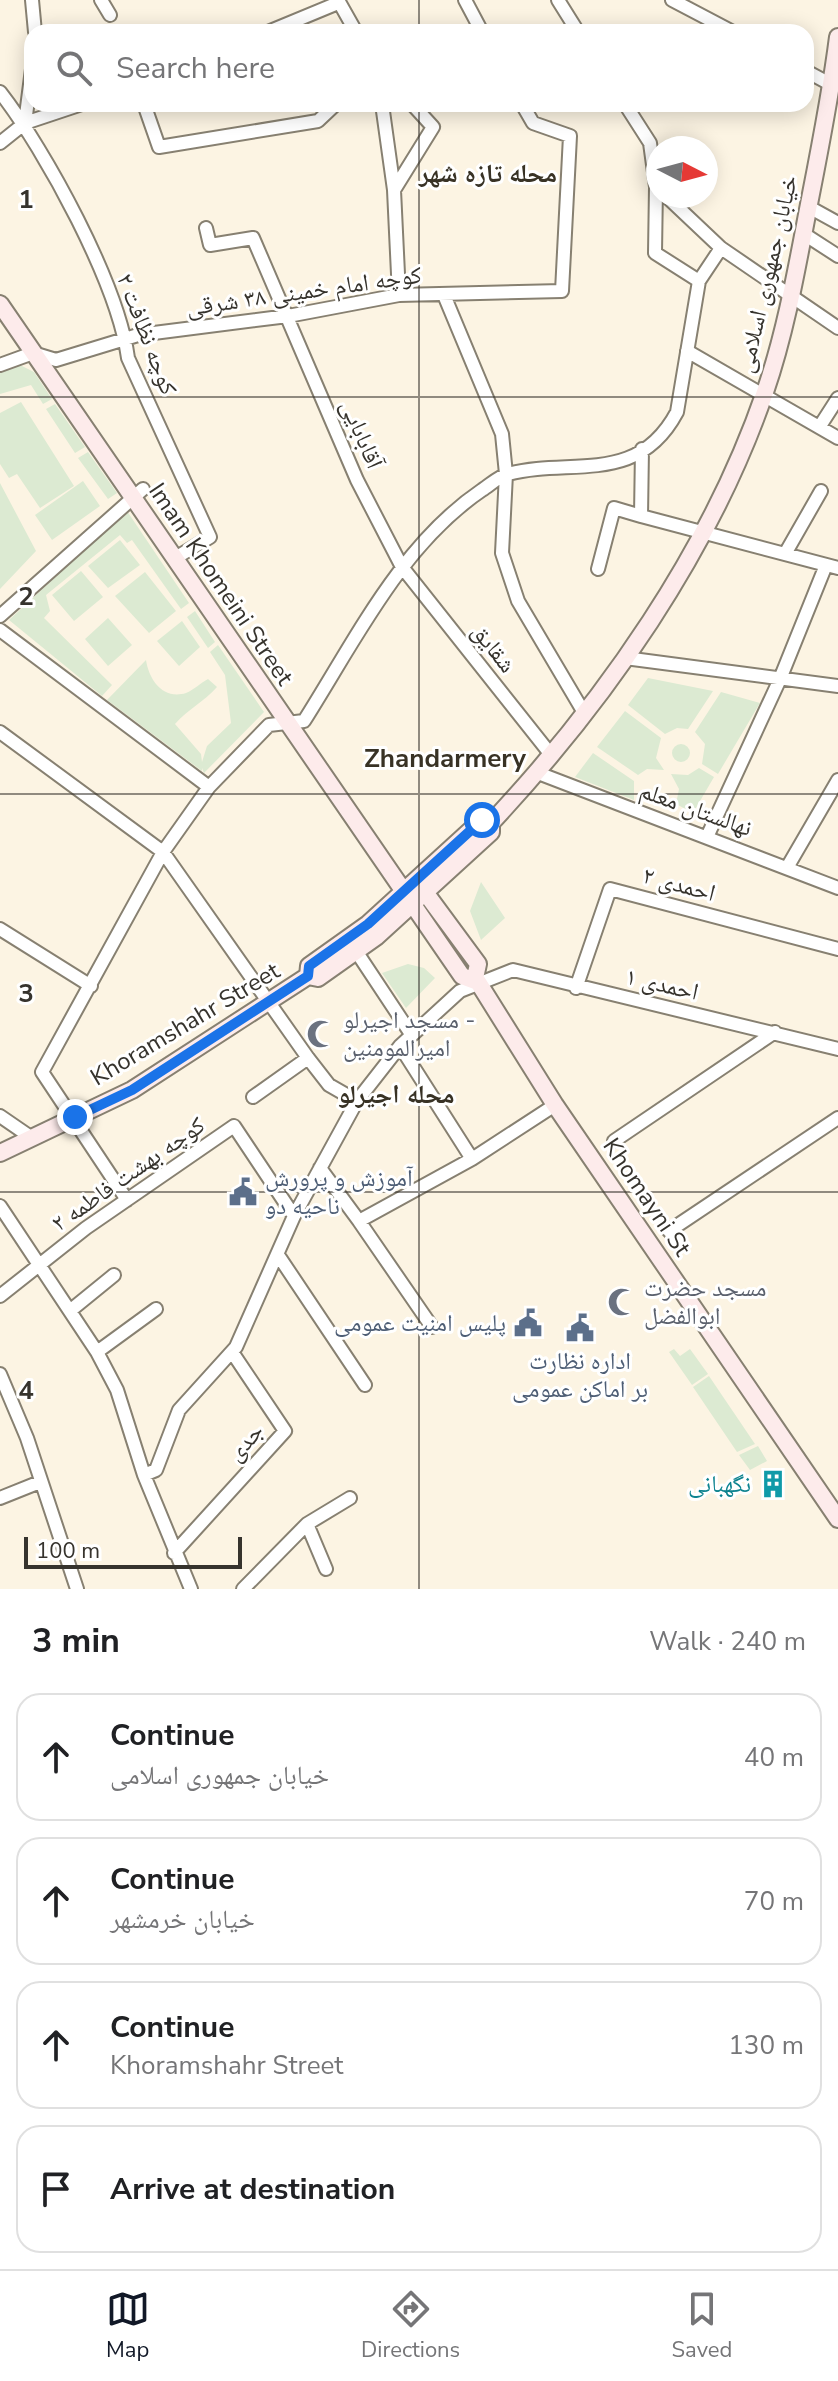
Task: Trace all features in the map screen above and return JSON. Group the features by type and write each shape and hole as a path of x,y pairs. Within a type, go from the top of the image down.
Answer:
{"main road":[{"name":"خیابان جمهوری اسلامی","path":"421,886 482,820 491,823 552,756 625,658 703,534 764,394 804,234 838,37"},
{"name":"Imam Khomeini Street","path":"0,304 181,554 284,722 407,898 462,976 476,980"},
{"path":"407,898 309,966 308,976 318,978 356,951 421,886 478,964 476,980"},
{"name":"Khoramshahr Street","path":"0,1153 132,1090 271,1003 308,976"},
{"name":"Khomayni St","path":"476,980 555,1105 838,1519"}],"street":[{"path":"32,0 34,24"},
{"path":"101,0 110,15"},
{"path":"465,0 478,24"},
{"path":"558,0 573,24"},
{"path":"672,0 718,24"},
{"path":"287,24 338,2 351,24"},
{"path":"814,75 832,85"},
{"name":"کوچه نظافت ۲","path":"0,92 25,123 105,281 125,339 128,358 210,537 181,554"},
{"path":"25,123 26,112"},
{"path":"0,143 25,123 58,112"},
{"path":"147,112 159,147 318,121 328,112"},
{"path":"383,112 394,190 399,295"},
{"path":"394,190 433,127 419,112"},
{"name":"کوچه امام خمینی ۳۸ شرقی","path":"33,353 56,360 125,339 288,316 399,295 562,291 570,136 533,123 527,112"},
{"path":"630,112 646,137"},
{"path":"809,207 838,223"},
{"path":"659,208 655,253 699,281"},
{"path":"678,208 721,248 838,328"},
{"name":"آقابابایی","path":"206,228 210,245 253,238 357,480 402,567"},
{"path":"804,234 838,256"},
{"path":"127,1200 75,1117 42,1072 163,852 209,787 269,725 304,721 402,567 449,512 506,474 617,462 666,432 677,412 699,281 721,248"},
{"path":"444,295 502,434 506,474 502,553 514,589 536,635 583,711"},
{"path":"687,351 838,438"},
{"path":"0,365 33,353"},
{"path":"820,426 838,398"},
{"path":"641,516 642,449"},
{"path":"785,554 821,491"},
{"path":"0,616 138,493"},
{"path":"598,569 614,508 832,566 707,837"},
{"name":"شقایق","path":"402,567 552,756"},
{"path":"0,630 209,787"},
{"path":"625,658 838,686"},
{"path":"0,732 163,852 329,1085 357,1101"},
{"name":"نهالستان معلم","path":"538,773 788,866 838,888"},
{"path":"788,866 838,780"},
{"name":"احمدی ۲","path":"576,988 610,889 838,949"},
{"path":"0,929 91,986"},
{"path":"356,951 411,1034"},
{"name":"احمدی ۱","path":"144,1475 156,1470 179,1410 232,1352 294,1216 357,1101 411,1034 476,980 513,970 576,988 838,1049"},
{"path":"614,1141 775,1032"},
{"path":"400,1046 472,1159"},
{"path":"253,1097 308,1058"},
{"path":"359,1221 472,1159 555,1105"},
{"path":"0,1116 32,1138"},
{"path":"669,1231 838,1118"},
{"name":"کوچه بهشت فاطمه ۲","path":"0,1296 127,1200 234,1126 294,1216"},
{"path":"320,1168 432,1327"},
{"path":"0,1206 38,1266 71,1310 117,1390 144,1475 191,1589"},
{"path":"278,1255 365,1385"},
{"path":"71,1310 114,1275"},
{"path":"97,1352 156,1309"},
{"name":"جدی","path":"174,1553 285,1431 232,1352"},
{"path":"0,1374 6,1404 40,1482 77,1589"},
{"path":"0,1498 40,1482"},
{"path":"243,1589 307,1524 350,1498"},
{"path":"307,1524 326,1569"}],"green space":[{"path":"20,365 34,372 52,399 43,404 31,385 0,394 0,373"},
{"path":"21,402 74,486 40,508 17,474 9,478 0,464 0,413"},
{"path":"55,404 85,447 75,453 46,409"},
{"path":"88,452 117,493 108,499 78,458"},
{"path":"83,481 100,506 52,540 35,515"},
{"path":"0,483 36,551 0,589"},
{"path":"127,511 189,603 181,609 132,540 127,543 120,535 46,595 50,611 44,618 112,685 102,696 9,620"},
{"path":"120,540 140,565 108,588 88,566"},
{"path":"81,571 103,597 74,621 52,595"},
{"path":"145,572 176,611 149,633 115,596"},
{"path":"195,611 215,642 208,648 187,617"},
{"path":"108,618 132,645 108,666 85,639"},
{"path":"182,621 200,647 179,666 157,641"},
{"path":"218,645 264,712 204,773 202,768 202,771 107,700 146,660 150,675 158,687 170,694 186,693 208,679 217,687 175,724 201,754 202,762 207,746 231,723 225,675 210,652"},
{"path":"648,678 713,691 688,729 677,728 665,734 628,705"},
{"path":"721,692 760,703 718,774 702,764 705,744 695,732"},
{"path":"625,711 661,738 656,758 664,770 647,769 638,775 597,747"},
{"path":"681,744 690,753 681,762 672,753"},
{"path":"593,753 634,781 634,800 575,777"},
{"path":"699,768 714,777 693,813 676,804 679,789 671,774 688,775"},
{"path":"481,882 505,918 481,940 470,911"},
{"path":"408,964 424,968 435,978 406,1008 382,973"},
{"path":"674,1349 680,1356 690,1349 708,1374 692,1385 669,1352"},
{"path":"709,1376 755,1444 737,1452 693,1387"},
{"path":"758,1446 767,1461 750,1470 739,1455"}],"place":[{"name":"مسجد اجیرلو - امیرالمومنین","path":"321,1034"},
{"name":"آموزش و پرورش ناحیه دو","path":"243,1192"},
{"name":"مسجد حضرت ابوالفضل","path":"622,1302"},
{"name":"پلیس امنیت عمومی","path":"528,1323"},
{"name":"اداره نظارت بر اماکن عمومی","path":"580,1328"},
{"name":"نگهبانی","path":"773,1484"}],"district":[{"name":"محله تازه شهر","path":"488,173"},
{"name":"Zhandarmery","path":"445,758"},
{"name":"محله اجیرلو","path":"396,1094"}],"route":[{"path":"75,1117 132,1090 271,1003 308,976 309,966 368,924 482,820"}]}
